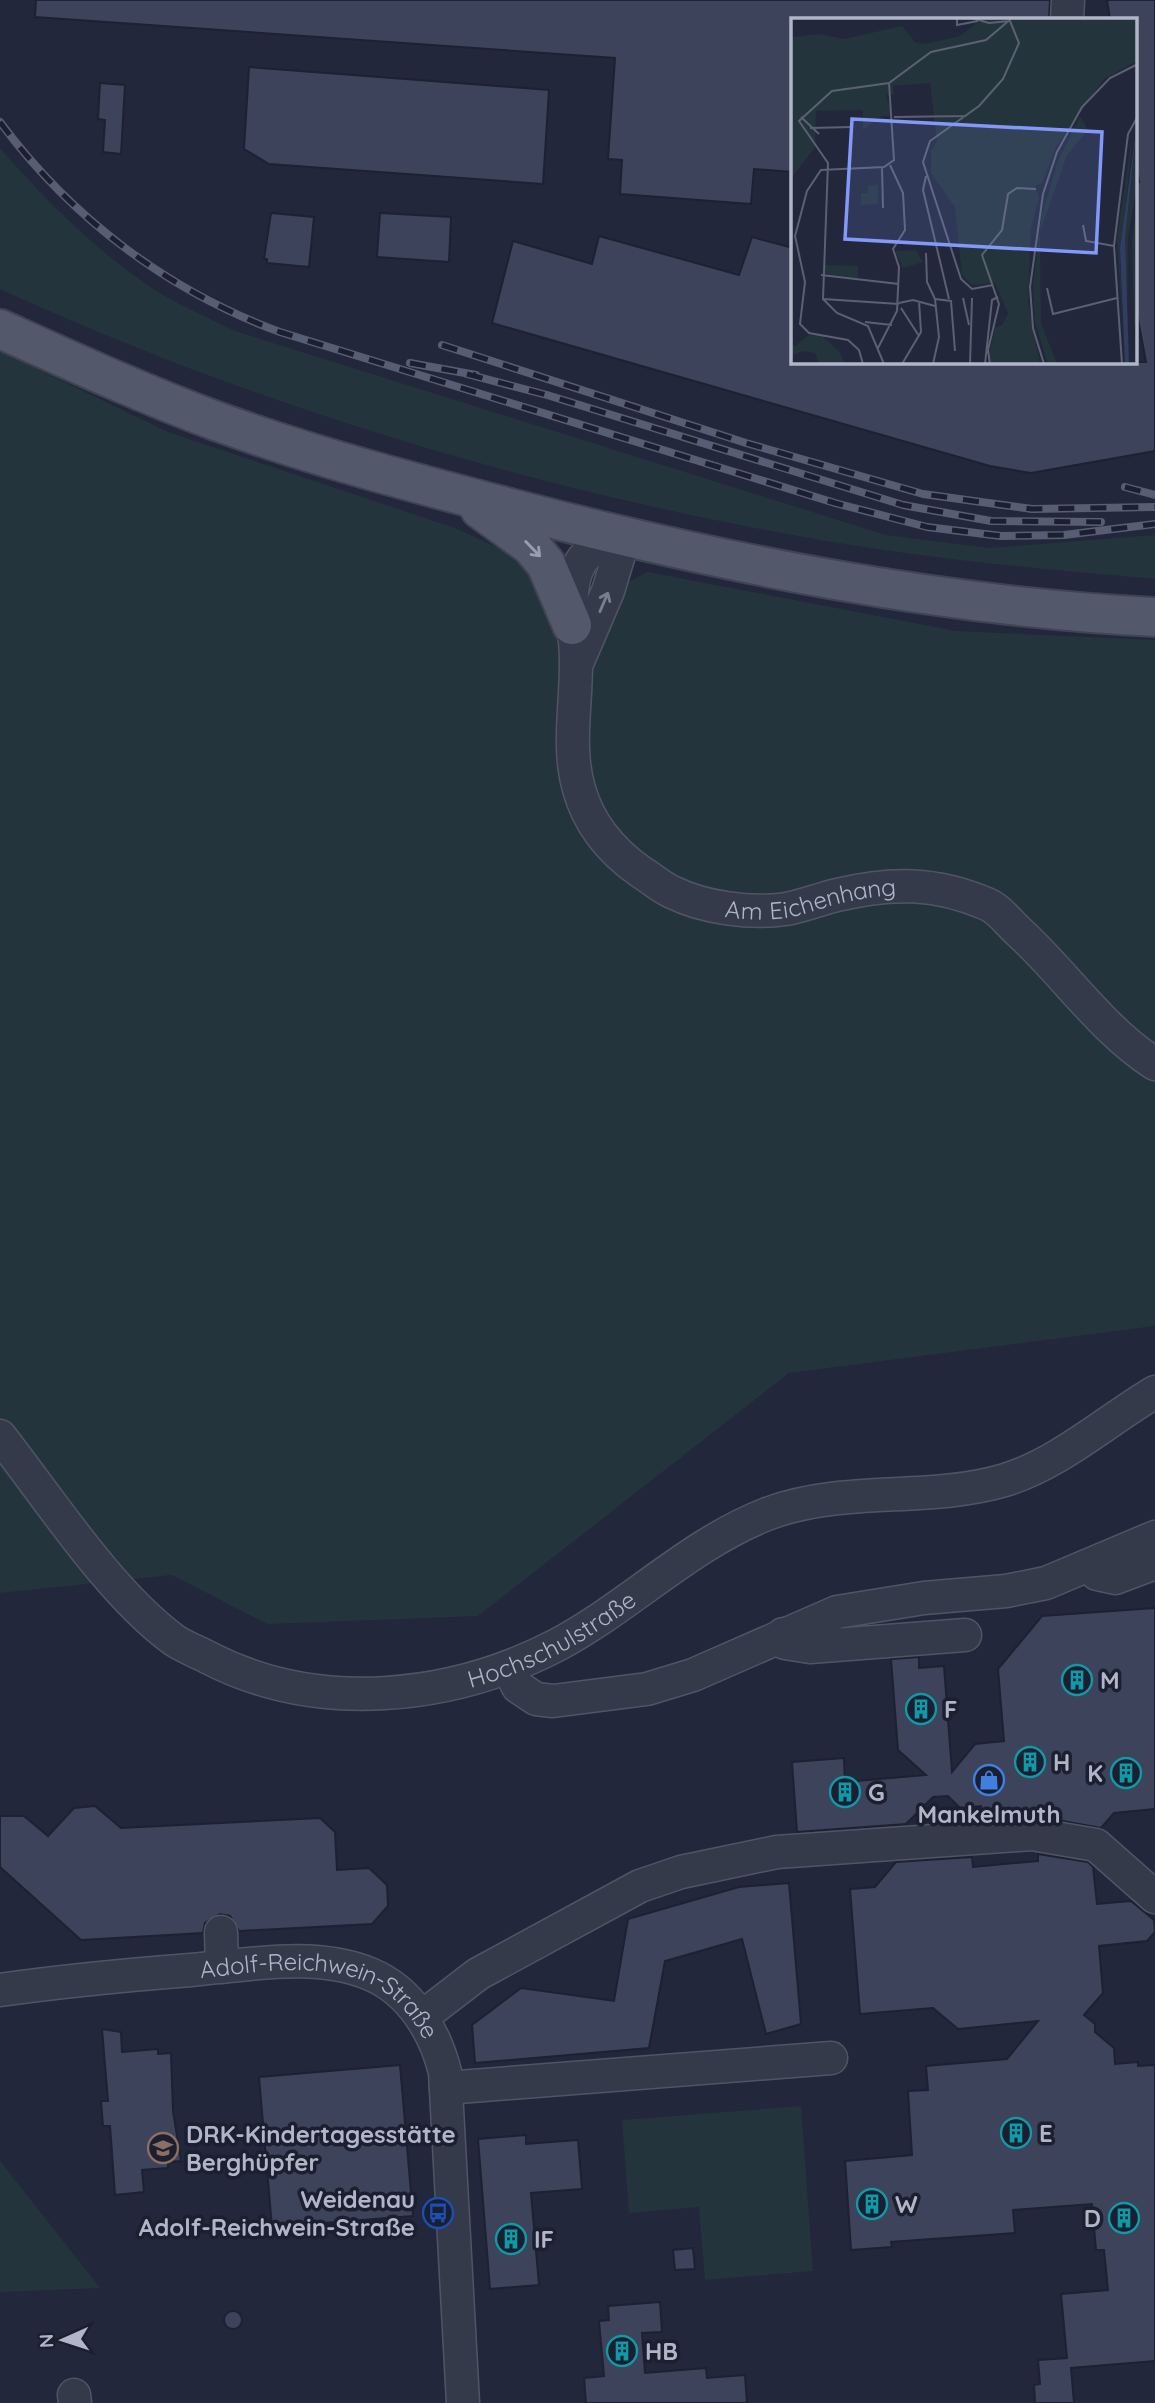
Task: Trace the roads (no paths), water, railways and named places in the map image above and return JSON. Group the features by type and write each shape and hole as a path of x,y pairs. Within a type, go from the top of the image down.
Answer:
{"main road":[{"path":"0,329 215,421 349,465 624,538 849,583 1038,607 1155,617"},
{"path":"458,495 531,546 546,564 572,625"}],"street":[{"path":"1067,18 1068,0"},
{"name":"Am Eichenhang","path":"624,538 591,551 580,564 573,590 572,625 577,663 572,713 579,789 601,837 634,867 672,892 723,908 786,909 840,894 893,886 940,887 990,906 1037,948 1105,1022 1155,1064"},
{"name":"Am Eichenhang","path":"577,663 608,591 624,538"},
{"name":"Hochschulstraße","path":"0,1436 111,1580 174,1640 239,1674 296,1687 372,1696 440,1687 508,1667 556,1645 614,1612 724,1532 771,1513 813,1502 963,1487 1004,1480 1038,1466 1155,1392"},
{"path":"508,1667 518,1687 536,1699 553,1702 615,1695 693,1675 837,1612 913,1600 1006,1591 1046,1583 1155,1537"},
{"path":"1078,1570 1115,1578 1155,1563"},
{"path":"783,1634 785,1643 810,1647 965,1635"},
{"path":"422,2017 478,1974 640,1886 681,1872 778,1852 1032,1834 1096,1845 1155,1897"},
{"path":"221,1932 222,1968"},
{"name":"Adolf-Reichwein-Straße","path":"0,1990 310,1961 349,1967 373,1975 404,1997 422,2017 440,2051 446,2088 463,2403"},
{"path":"446,2088 831,2058"}],"railway":[{"path":"0,122 58,190 125,248 199,295 280,332 835,503 927,527 1001,536 1064,535 1155,524"},
{"path":"442,345 746,443 923,494 1032,509 1155,507"},
{"path":"410,363 476,375"},
{"path":"467,374 547,395 903,505 991,521 1101,522"},
{"path":"1125,487 1155,495"}],"place":[{"name":"M","path":"1077,1680"},
{"name":"F","path":"921,1709"},
{"name":"H","path":"1030,1762"},
{"name":"K","path":"1126,1773"},
{"name":"Mankelmuth","path":"989,1780"},
{"name":"G","path":"845,1792"},
{"name":"E","path":"1016,2133"},
{"name":"DRK-Kindertagesstätte Berghüpfer","path":"163,2148"},
{"name":"W","path":"872,2204"},
{"name":"Weidenau Adolf-Reichwein-Straße","path":"438,2213"},
{"name":"D","path":"1124,2218"},
{"name":"IF","path":"511,2239"},
{"name":"HB","path":"622,2351"}]}
